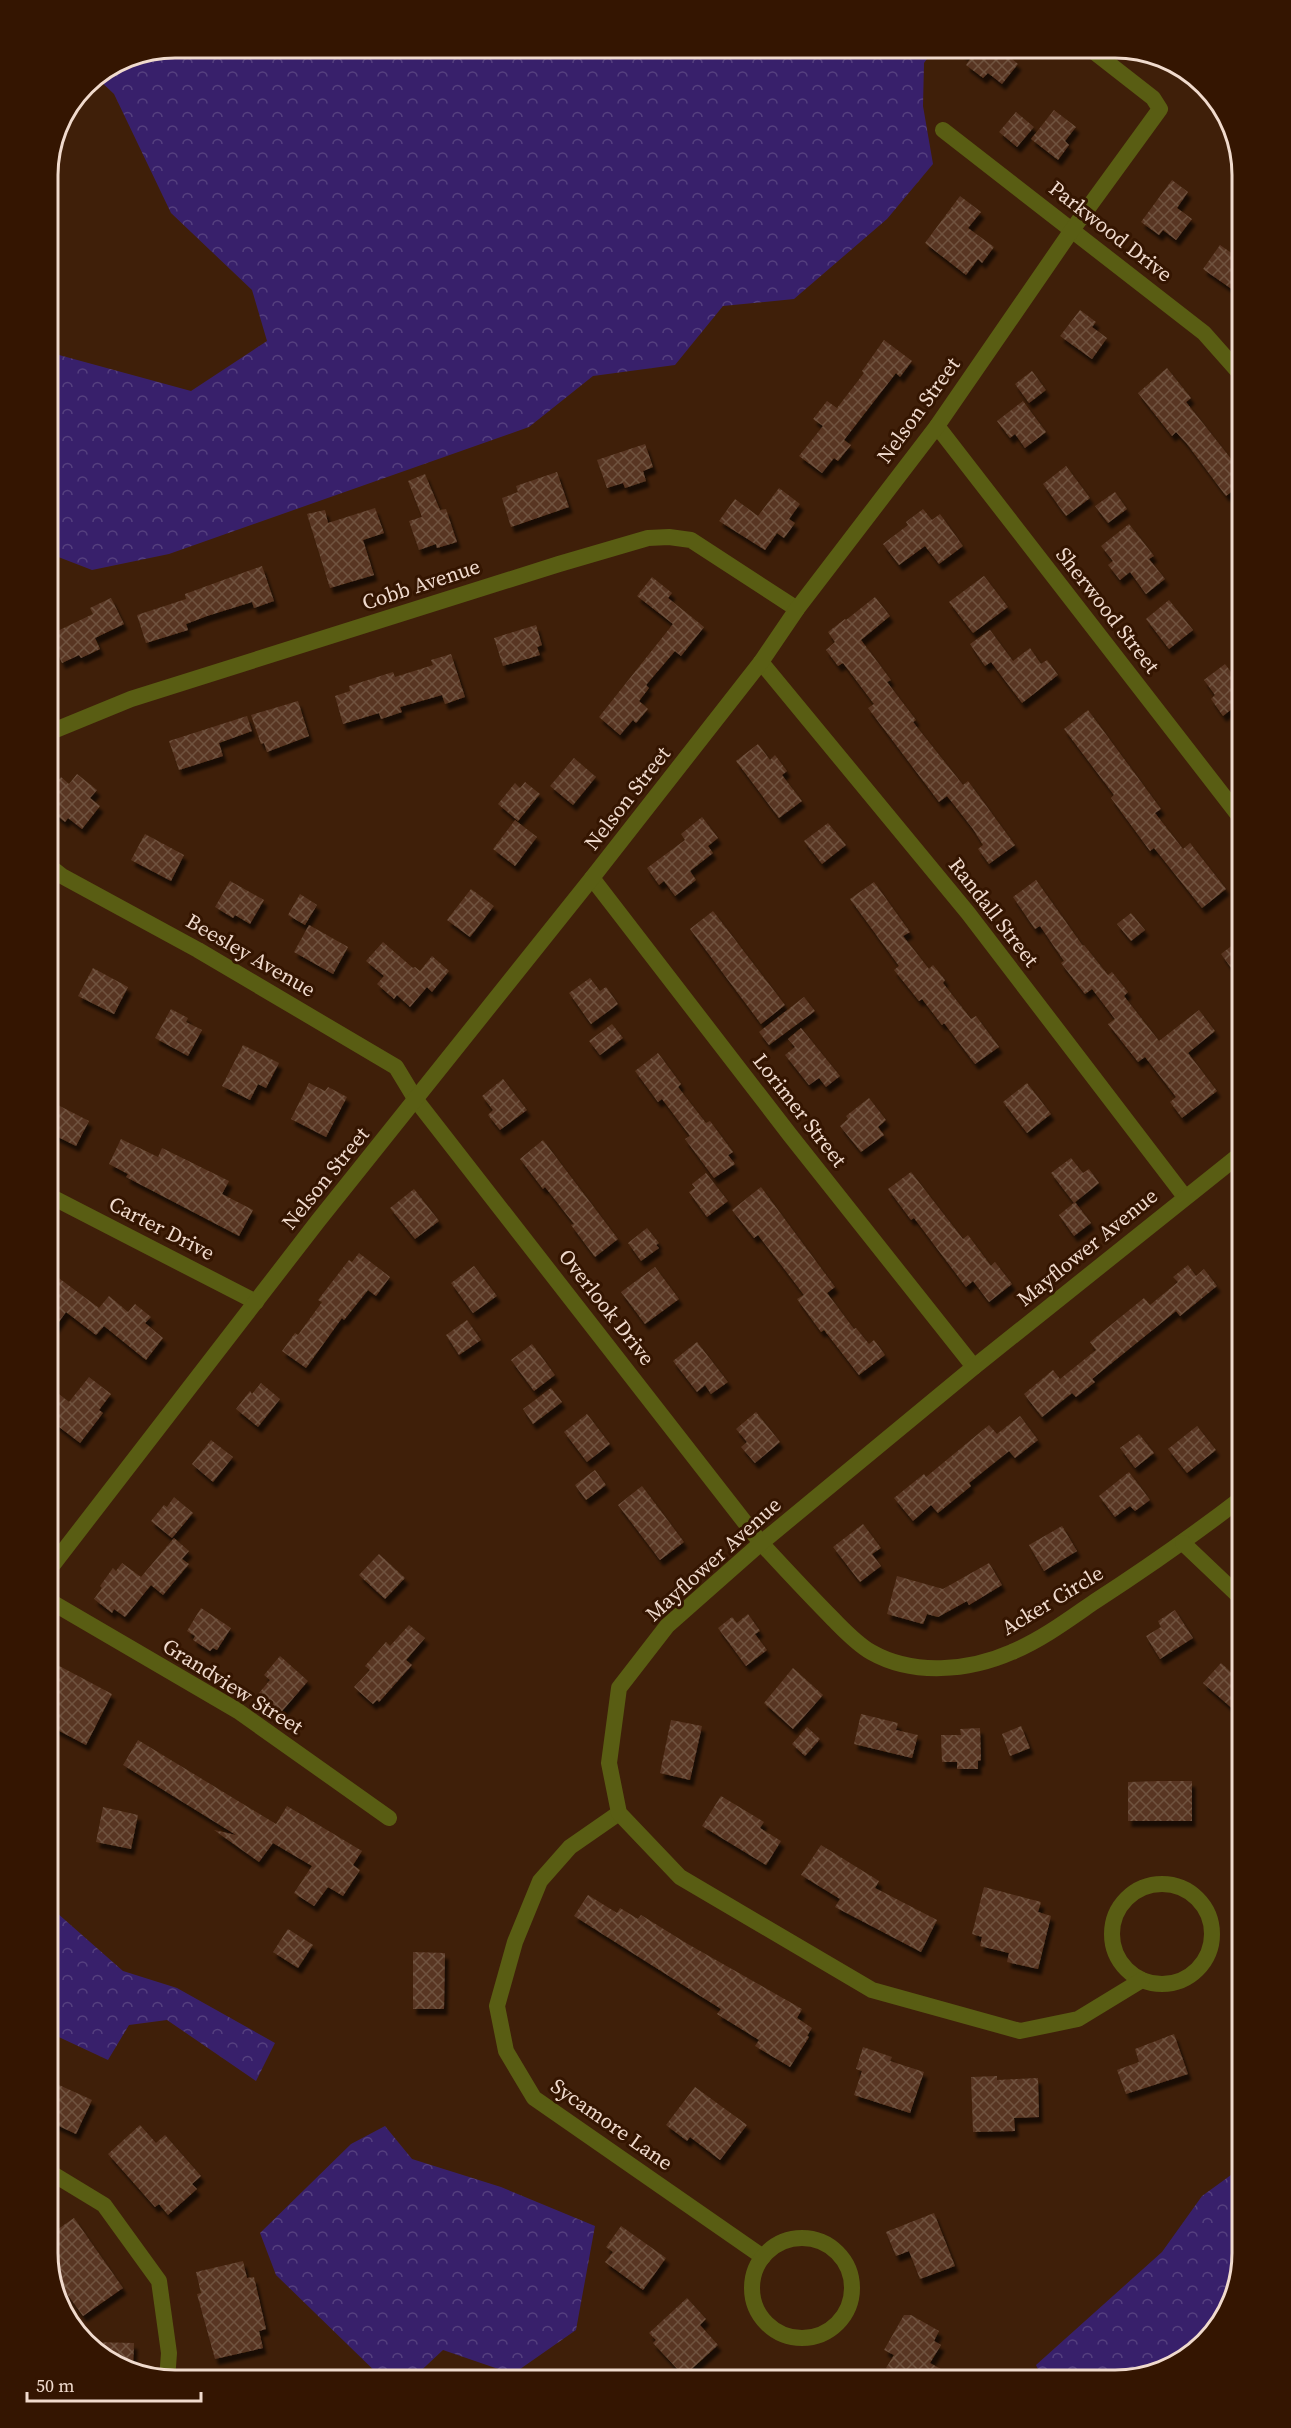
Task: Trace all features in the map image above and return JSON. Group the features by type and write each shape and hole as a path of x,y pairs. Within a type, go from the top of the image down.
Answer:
{"street":[{"name":"Nelson Street","path":"58,1558 256,1302 760,662 797,609 937,426 1072,230 1160,109 1153,98 1103,59"},
{"name":"Parkwood Drive","path":"943,130 1204,333 1232,365"},
{"name":"Sherwood Street","path":"937,426 1232,807"},
{"name":"Cobb Avenue","path":"59,729 131,699 558,564 648,538 669,537 691,540 797,609"},
{"name":"Randall Street","path":"760,662 968,913 1185,1197"},
{"name":"Beesley Avenue","path":"59,873 198,950 378,1054 396,1067 416,1100"},
{"name":"Lorimer Street","path":"592,878 790,1135 974,1367"},
{"name":"Overlook Drive","path":"416,1100 761,1543"},
{"name":"Mayflower Avenue","path":"619,1813 609,1762 619,1688 666,1626 761,1543 974,1367 1232,1161"},
{"name":"Carter Drive","path":"59,1200 256,1302"},
{"name":"Acker Circle","path":"761,1543 806,1592 870,1652 890,1661 934,1669 986,1661 1013,1652 1061,1624 1183,1543 1232,1505"},
{"path":"1183,1543 1232,1590"},
{"name":"Grandview Street","path":"58,1606 238,1711 389,1818"},
{"path":"619,1813 680,1877 872,1990 1020,2031 1078,2019 1142,1980 1158,1984 1174,1983 1189,1976 1201,1965 1209,1951 1212,1934 1209,1918 1201,1903 1188,1892 1172,1885 1155,1885 1139,1890 1126,1900 1116,1913 1112,1928 1113,1945 1119,1960 1129,1972 1142,1980"},
{"name":"Sycamore Lane","path":"619,1813 570,1847 540,1881 514,1942 497,2006 506,2051 534,2098 763,2257"},
{"path":"58,2176 104,2205 159,2281 169,2353 168,2369"},
{"path":"805,2238 821,2242 835,2250 845,2262 852,2277 852,2293 848,2309 839,2323 825,2333 809,2338 792,2338 776,2331 764,2320 755,2306 752,2289 755,2272 763,2257 775,2246 789,2240 805,2238"}],"green space":[{"path":"176,58 927,59 924,63 923,106 933,164 887,219 794,299 723,306 675,365 593,376 529,427 169,554 92,570 59,557 59,355 191,391 267,341 252,290 171,213 114,94 103,84 117,74 138,65"},
{"path":"58,1914 123,1971 177,1988 275,2043 256,2081 167,2020 129,2025 108,2060 58,2037"},
{"path":"385,2126 412,2159 501,2187 595,2226 576,2330 520,2369 499,2369 443,2350 422,2369 373,2369 276,2275 260,2233 351,2144"},
{"path":"1232,2166 1231,2267 1224,2297 1203,2330 1174,2354 1160,2361 1138,2367 1115,2370 1038,2370 1036,2365 1162,2252 1202,2196 1231,2175"}],"building":[{"path":"970,59 1012,59 1018,64 1002,84 988,73 983,78 966,65"},
{"path":"1054,110 1076,127 1065,141 1069,145 1058,160 1031,139"},
{"path":"1016,112 1034,127 1017,147 999,132"},
{"path":"1172,180 1188,192 1177,208 1192,219 1176,240 1163,230 1159,235 1141,222"},
{"path":"960,196 981,212 968,228 994,247 982,263 978,259 966,275 925,243"},
{"path":"1220,245 1232,253 1232,289 1203,269"},
{"path":"1080,310 1096,322 1092,327 1107,338 1092,359 1060,336"},
{"path":"884,340 912,361 900,377 896,373 844,440 851,445 838,461 834,458 822,473 799,456 823,426 813,419 827,401 837,408 864,373 862,371"},
{"path":"1167,368 1191,398 1186,402 1232,460 1232,491 1226,496 1187,444 1176,432 1172,436 1138,393"},
{"path":"1032,371 1046,390 1029,403 1015,384"},
{"path":"1023,401 1046,432 1025,448 1015,434 1010,438 997,421"},
{"path":"645,444 653,467 643,471 646,481 625,488 623,483 607,488 597,460"},
{"path":"1066,466 1090,498 1066,516 1043,484"},
{"path":"557,472 569,507 511,527 502,498 518,492 516,486"},
{"path":"425,474 440,510 446,509 457,542 437,548 436,544 419,550 409,521 422,517 408,481"},
{"path":"779,488 800,504 789,519 795,523 784,538 777,533 765,550 719,521 735,499 758,516"},
{"path":"1115,492 1127,509 1108,523 1095,506"},
{"path":"375,508 384,533 363,540 374,575 330,588 307,514 325,510 328,523"},
{"path":"923,509 932,520 940,514 963,546 939,564 925,546 899,565 883,544 908,525 906,522"},
{"path":"1129,524 1154,556 1149,559 1165,579 1146,594 1130,572 1120,580 1108,565 1113,561 1101,546"},
{"path":"262,566 274,601 254,608 252,602 207,616 186,624 188,630 146,643 137,615 186,599 185,594"},
{"path":"984,576 1008,607 973,633 949,602"},
{"path":"652,577 672,593 668,598 704,627 681,656 675,651 646,685 649,688 639,701 648,709 636,723 633,720 620,735 599,717 673,624 637,596"},
{"path":"875,597 890,616 861,640 891,680 887,682 916,720 913,722 963,785 968,781 1015,845 989,864 978,849 983,845 973,829 947,796 939,802 868,708 874,704 843,663 838,666 826,650 835,642 828,632"},
{"path":"111,598 124,624 95,638 100,649 81,658 79,655 62,663 59,656 59,630 93,614 90,608"},
{"path":"1169,600 1193,630 1169,649 1146,619"},
{"path":"536,625 542,645 537,647 540,655 503,666 494,638"},
{"path":"990,630 1013,661 1030,648 1041,664 1047,660 1058,675 1022,703 991,662 985,666 970,644"},
{"path":"451,654 465,697 445,704 442,695 400,707 402,712 381,719 379,713 343,724 335,696 350,691 349,686 393,672 395,677 433,665 431,660"},
{"path":"1225,664 1232,673 1232,709 1223,716 1211,699 1215,695 1204,680"},
{"path":"298,701 309,736 267,752 264,743 261,744 251,715"},
{"path":"1088,710 1161,809 1155,813 1183,849 1190,843 1226,889 1202,908 1154,848 1150,851 1111,798 1114,795 1064,729"},
{"path":"247,716 252,731 219,743 223,756 179,770 169,741"},
{"path":"758,744 770,760 775,755 787,771 782,775 802,801 779,818 736,761"},
{"path":"574,758 596,777 573,805 550,786"},
{"path":"77,774 97,790 90,798 100,806 82,829 68,818 65,822 59,817 59,780 61,777 69,784"},
{"path":"525,782 540,794 518,821 498,804 515,783 520,788"},
{"path":"702,817 718,838 708,846 713,853 690,871 696,880 675,896 664,881 659,885 647,868 685,840 681,834"},
{"path":"515,820 537,837 515,866 493,849"},
{"path":"828,823 846,845 822,864 804,841"},
{"path":"145,834 184,855 171,881 131,860"},
{"path":"1036,880 1083,946 1108,975 1112,972 1128,992 1124,996 1159,1041 1199,1010 1215,1031 1188,1053 1217,1091 1182,1118 1170,1102 1176,1097 1145,1057 1138,1062 1108,1024 1115,1019 1092,989 1085,994 1061,963 1064,961 1040,926 1035,929 1013,897"},
{"path":"230,881 264,900 250,924 235,915 233,918 215,907"},
{"path":"874,882 910,932 903,936 929,969 933,965 945,980 943,983 971,1019 976,1016 999,1047 975,1064 944,1023 942,1025 922,999 919,1001 894,970 899,966 850,899"},
{"path":"471,889 494,906 470,937 447,920"},
{"path":"300,894 317,905 305,925 288,915"},
{"path":"713,911 785,1005 761,1024 690,929"},
{"path":"1131,913 1145,930 1131,941 1117,924"},
{"path":"309,925 348,947 333,974 294,952"},
{"path":"383,942 413,968 420,971 432,956 449,971 432,992 427,987 410,1007 397,995 394,999 377,984 384,976 366,961"},
{"path":"1232,946 1232,969 1221,954"},
{"path":"93,968 128,987 114,1014 78,996"},
{"path":"590,978 600,991 606,987 618,1004 591,1024 569,993"},
{"path":"804,997 815,1011 769,1045 759,1032"},
{"path":"171,1009 188,1018 186,1022 202,1030 188,1056 155,1038"},
{"path":"612,1024 623,1038 600,1055 589,1041"},
{"path":"801,1028 840,1076 826,1087 819,1078 809,1085 785,1055 795,1047 788,1039"},
{"path":"243,1045 279,1063 266,1088 258,1084 250,1100 222,1086"},
{"path":"658,1053 681,1084 678,1087 706,1123 710,1121 733,1152 728,1155 735,1164 714,1178 685,1139 690,1136 662,1099 658,1102 635,1071"},
{"path":"503,1079 527,1110 500,1130 488,1115 493,1110 482,1096"},
{"path":"309,1083 325,1091 328,1087 347,1097 326,1137 291,1119"},
{"path":"1027,1083 1051,1114 1027,1133 1003,1102"},
{"path":"869,1098 886,1120 878,1127 884,1135 861,1152 840,1126 848,1119 846,1116"},
{"path":"59,1105 89,1121 76,1146 59,1137"},
{"path":"121,1139 158,1157 162,1148 229,1181 222,1194 253,1210 239,1236 126,1177 128,1174 109,1164"},
{"path":"543,1140 618,1239 595,1257 571,1225 574,1224 520,1159"},
{"path":"1071,1158 1083,1173 1089,1169 1099,1183 1074,1203 1051,1173"},
{"path":"911,1172 963,1239 968,1235 991,1266 995,1262 1012,1284 989,1302 973,1281 966,1287 914,1218 911,1220 888,1189"},
{"path":"706,1173 728,1201 707,1217 689,1192 695,1188 692,1184"},
{"path":"761,1187 835,1287 827,1293 854,1329 856,1328 869,1344 874,1340 885,1355 859,1375 824,1330 821,1332 797,1299 804,1295 785,1270 758,1235 754,1238 732,1210"},
{"path":"414,1189 439,1221 415,1239 390,1208"},
{"path":"1075,1202 1091,1223 1074,1236 1059,1215"},
{"path":"647,1228 659,1243 656,1245 659,1248 641,1261 628,1243"},
{"path":"359,1253 390,1277 376,1296 368,1290 344,1320 342,1318 306,1368 282,1351 295,1333 298,1335 322,1302 318,1300 349,1260 352,1262"},
{"path":"1188,1265 1196,1276 1204,1269 1217,1286 1180,1316 1176,1311 1092,1379 1095,1382 1076,1397 1072,1393 1042,1417 1024,1394 1053,1370 1060,1379 1096,1350 1090,1342 1144,1298 1150,1305 1178,1282 1173,1277"},
{"path":"474,1266 497,1296 473,1313 451,1283"},
{"path":"655,1267 679,1299 645,1324 621,1292"},
{"path":"58,1278 99,1308 109,1296 128,1312 135,1304 151,1317 145,1323 163,1338 146,1360 104,1326 96,1335 66,1312 58,1322"},
{"path":"467,1320 481,1340 459,1355 446,1335"},
{"path":"697,1342 728,1382 711,1394 705,1385 697,1392 673,1361"},
{"path":"532,1344 555,1375 534,1391 511,1360"},
{"path":"89,1377 111,1394 99,1410 103,1413 80,1443 58,1426 58,1395 69,1402"},
{"path":"261,1383 280,1399 258,1427 236,1409 250,1391 252,1394"},
{"path":"551,1388 562,1402 533,1424 523,1409"},
{"path":"756,1412 780,1442 755,1463 741,1447 747,1442 736,1429"},
{"path":"587,1414 610,1444 587,1462 564,1432"},
{"path":"1020,1416 1038,1440 1015,1458 1009,1451 969,1483 971,1486 938,1513 931,1505 913,1521 894,1498 924,1474 926,1477 989,1425 997,1434"},
{"path":"1197,1426 1216,1450 1187,1473 1168,1449"},
{"path":"1139,1434 1154,1453 1135,1468 1120,1448"},
{"path":"211,1440 233,1457 213,1482 192,1464"},
{"path":"595,1470 606,1485 586,1500 575,1485"},
{"path":"1129,1472 1150,1500 1135,1511 1130,1506 1115,1517 1099,1496"},
{"path":"642,1486 684,1542 660,1560 618,1505"},
{"path":"174,1497 193,1513 172,1538 151,1521 164,1505 167,1507"},
{"path":"863,1524 881,1548 872,1554 881,1566 860,1582 833,1547"},
{"path":"1062,1526 1077,1551 1044,1571 1029,1545"},
{"path":"174,1538 189,1551 182,1559 189,1564 163,1595 151,1585 125,1617 114,1609 112,1613 94,1599 113,1568 116,1571 122,1563 145,1580 141,1577"},
{"path":"379,1554 405,1578 385,1599 359,1575"},
{"path":"989,1563 1002,1585 969,1605 967,1601 938,1617 927,1614 923,1624 887,1614 897,1576 943,1589"},
{"path":"201,1608 231,1628 217,1650 213,1648 210,1651 193,1640 195,1636 187,1631"},
{"path":"1175,1610 1193,1638 1160,1659 1146,1636 1161,1627 1158,1621"},
{"path":"748,1614 760,1631 755,1634 767,1650 746,1666 718,1628 732,1617 737,1623"},
{"path":"409,1625 425,1638 406,1660 412,1665 379,1702 377,1700 373,1704 354,1687 370,1670 365,1666 386,1642 390,1646"},
{"path":"280,1656 308,1681 277,1717 260,1702 264,1697 259,1693 270,1680 264,1675"},
{"path":"1221,1663 1232,1673 1232,1708 1203,1683"},
{"path":"58,1665 112,1694 86,1745 58,1730"},
{"path":"793,1668 823,1695 793,1729 764,1703"},
{"path":"861,1714 898,1723 896,1730 918,1735 912,1758 854,1744"},
{"path":"671,1720 702,1726 690,1780 660,1773"},
{"path":"1021,1726 1030,1748 1010,1756 1002,1734"},
{"path":"807,1727 820,1739 805,1756 792,1744"},
{"path":"980,1728 981,1760 978,1761 978,1769 957,1769 957,1762 942,1762 941,1735 961,1735 960,1729"},
{"path":"138,1740 276,1824 287,1806 362,1851 353,1865 360,1870 343,1896 328,1887 314,1906 294,1893 312,1866 273,1843 259,1862 214,1830 236,1835 123,1765"},
{"path":"1192,1781 1192,1821 1128,1821 1128,1782"},
{"path":"721,1796 764,1822 760,1828 781,1841 766,1865 702,1826"},
{"path":"103,1807 138,1815 131,1849 96,1842"},
{"path":"821,1845 879,1881 875,1888 937,1920 921,1952 835,1907 840,1899 801,1875"},
{"path":"984,1887 1041,1902 1038,1912 1051,1916 1038,1969 1007,1962 1009,1953 980,1946 982,1937 972,1934"},
{"path":"588,1895 617,1913 620,1908 638,1919 641,1915 802,2009 797,2018 812,2028 807,2036 809,2037 790,2067 755,2046 759,2040 717,2014 721,2009 574,1916"},
{"path":"288,1929 313,1945 298,1968 273,1952"},
{"path":"413,1952 445,1953 444,2009 413,2009"},
{"path":"1174,2034 1188,2074 1126,2094 1117,2070 1139,2062 1135,2049"},
{"path":"863,2047 892,2057 890,2061 924,2072 910,2113 854,2095 862,2071 856,2069"},
{"path":"997,2076 997,2080 1038,2078 1039,2117 1014,2118 1015,2131 973,2132 971,2077"},
{"path":"58,2085 92,2100 76,2134 58,2126"},
{"path":"695,2087 747,2125 720,2160 690,2137 687,2141 666,2125"},
{"path":"140,2125 156,2143 165,2135 201,2176 192,2184 197,2189 168,2215 159,2204 155,2207 108,2154"},
{"path":"934,2213 955,2266 920,2279 909,2251 896,2256 886,2232"},
{"path":"74,2218 123,2288 83,2316 65,2292 58,2252 58,2229"},
{"path":"621,2226 666,2258 643,2290 605,2262 613,2252 606,2247"},
{"path":"243,2261 247,2278 254,2277 266,2329 259,2331 263,2348 215,2359 197,2294 201,2293 196,2272"},
{"path":"687,2298 706,2319 700,2325 718,2345 691,2370 678,2370 653,2343 656,2340 649,2333"},
{"path":"904,2315 911,2315 939,2331 934,2341 941,2345 930,2363 942,2370 889,2370 886,2368 894,2355 884,2350"},
{"path":"101,2342 134,2343 133,2361"}]}
